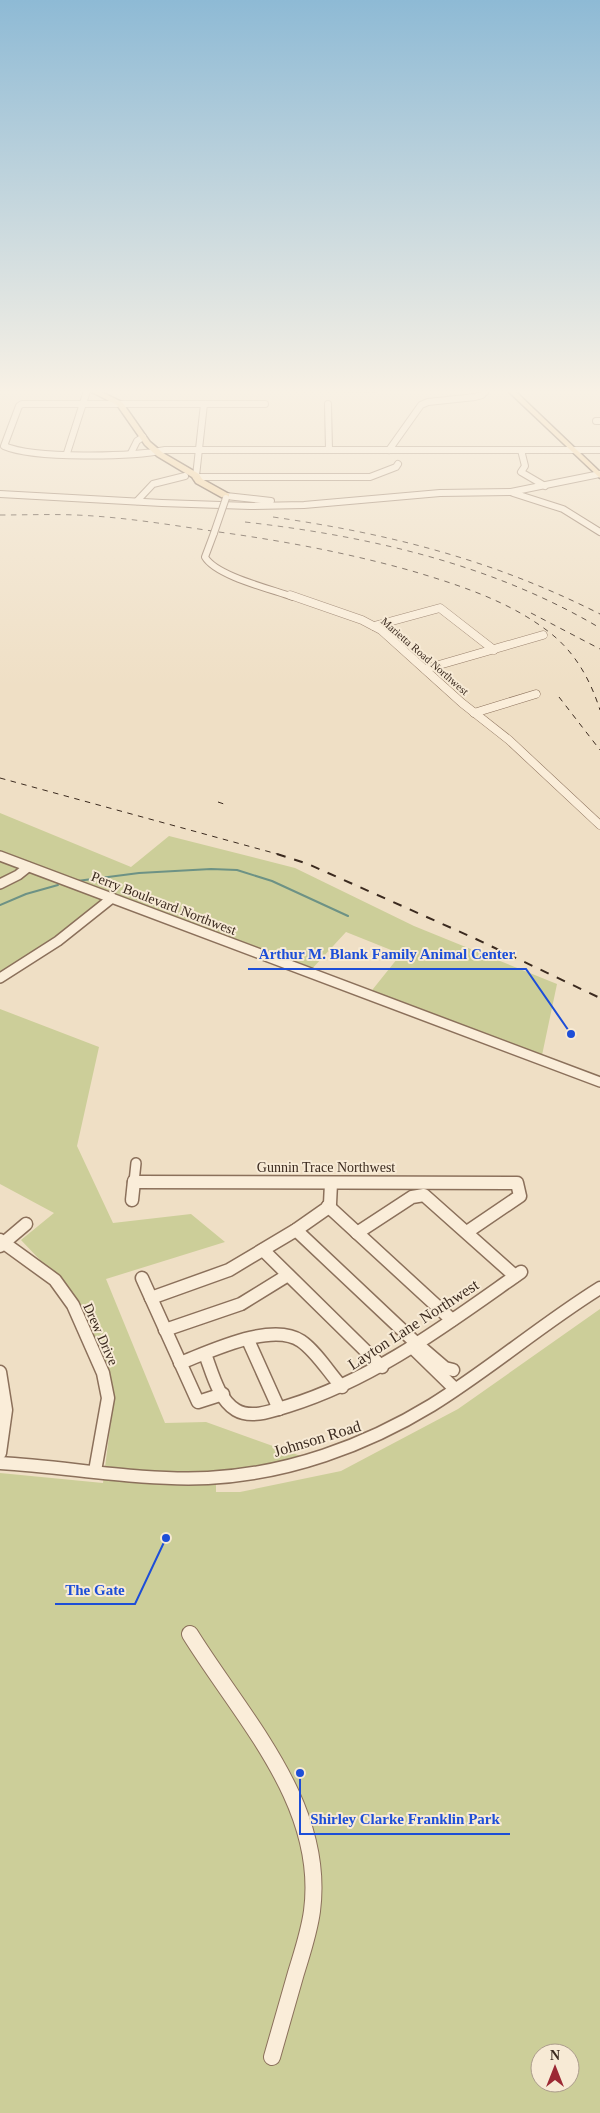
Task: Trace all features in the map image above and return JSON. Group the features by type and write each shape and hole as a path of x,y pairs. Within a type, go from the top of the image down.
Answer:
{"main road":[{"path":"214,490 226,497"}],"street":[{"path":"137,501 144,490"},
{"path":"0,494 137,501 304,506 440,493 512,492 525,490"},
{"path":"512,492 563,510 600,532"},
{"path":"226,497 293,502"},
{"name":"Marietta Road Northwest","path":"226,497 205,556 209,564 216,570 374,626 529,758 600,824"},
{"path":"374,626 440,608 494,650"},
{"path":"425,670 543,635"},
{"path":"474,712 536,694"},
{"name":"Perry Boulevard Northwest","path":"0,856 600,1082"},
{"path":"0,884 18,875 28,867"},
{"path":"0,978 78,927 112,898"},
{"path":"132,1200 136,1163"},
{"name":"Gunnin Trace Northwest","path":"134,1182 517,1183 520,1196 467,1232"},
{"path":"151,1298 222,1273 296,1230 328,1206 332,1196 331,1183"},
{"path":"419,1183 420,1195"},
{"path":"357,1233 412,1197 420,1195 428,1197 467,1232"},
{"path":"328,1206 452,1320"},
{"path":"1,1243 26,1224"},
{"path":"296,1230 414,1345 460,1385"},
{"name":"Layton Lane Northwest","path":"205,1354 222,1394 235,1409 246,1414 279,1409 342,1388 382,1367 518,1274 467,1232"},
{"name":"Drew Drive","path":"1,1243 55,1280 73,1305 103,1373 108,1398 96,1471"},
{"path":"263,1250 382,1367"},
{"path":"165,1330 241,1304 288,1275"},
{"path":"142,1278 198,1402 222,1394"},
{"name":"Johnson Road","path":"0,1463 174,1478 227,1476 285,1467 341,1450 386,1432 433,1405 600,1288"},
{"path":"180,1363 263,1335 280,1334 301,1340 342,1388"},
{"path":"248,1340 279,1409"},
{"path":"414,1345 429,1346 453,1370 460,1385"},
{"path":"0,1372 6,1410 0,1453"},
{"path":"190,1634 287,1781 309,1838 314,1869 314,1900 309,1930 272,2058"}],"green space":[{"path":"0,813 131,867 169,836 295,868 414,926 557,984 541,1060 369,994 401,954 346,932 310,971 107,899 0,979"},
{"path":"0,1009 99,1047 77,1146 113,1223 191,1214 225,1242 106,1279 165,1423 206,1422 309,1459 216,1482 216,1492 240,1492 341,1471 458,1409 600,1309 600,2113 0,2113 0,1473 103,1483 114,1397 59,1280 21,1240 54,1213 0,1184"}],"waterway":[{"path":"77,881 139,873 211,869 237,870 272,881 348,916"},
{"path":"0,905 26,894 58,885"}],"railway":[{"path":"0,515 94,516 243,536 316,548 412,571 448,582 483,595 517,611 549,632 574,657 586,677 600,710"},
{"path":"273,517 359,532 441,552 520,578 600,614"},
{"path":"245,522 337,535 428,556 516,586 600,628"},
{"path":"531,613 600,649"},
{"path":"559,697 600,750"},
{"path":"0,778 281,855"},
{"path":"218,802 224,804"},
{"path":"277,854 308,864 476,939 600,998"}],"place":[{"name":"Arthur M. Blank Family Animal Center","path":"571,1034"},
{"name":"The Gate","path":"166,1538"},
{"name":"Shirley Clarke Franklin Park","path":"300,1773"}]}
